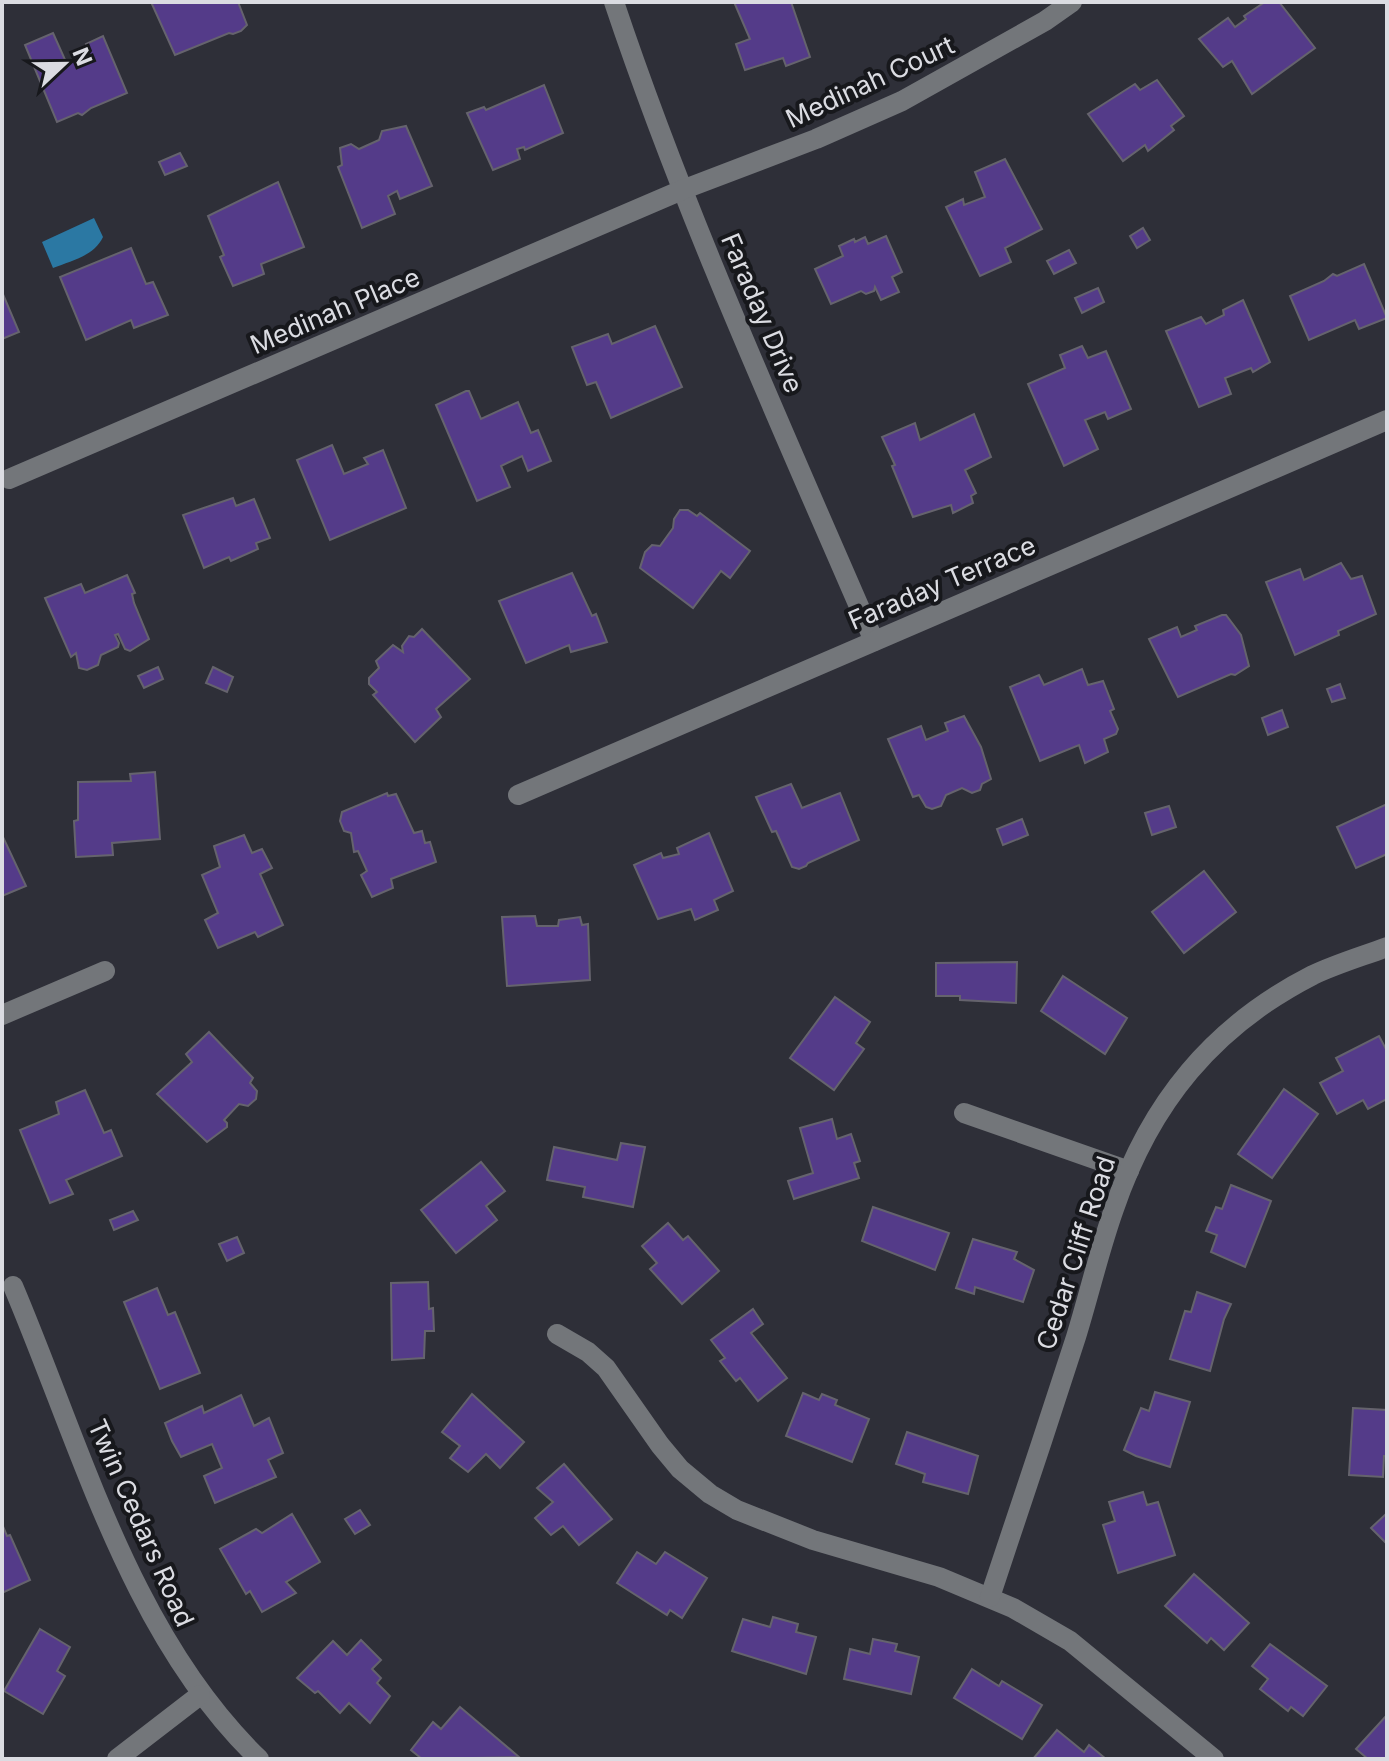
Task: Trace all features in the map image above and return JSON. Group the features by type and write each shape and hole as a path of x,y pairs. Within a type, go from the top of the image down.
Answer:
{"street":[{"name":"Faraday Drive","path":"614,2 682,190 874,641"},
{"name":"Medinah Court","path":"682,190 816,139 902,101 1045,21 1072,2"},
{"name":"Medinah Place","path":"9,479 682,190"},
{"name":"Faraday Terrace","path":"518,795 1387,420"},
{"name":"Cedar Cliff Road","path":"990,1597 1076,1336 1114,1208 1161,1107 1192,1066 1237,1023 1271,999 1316,974 1387,947"},
{"path":"2,1015 105,971"},
{"path":"964,1113 1129,1171"},
{"name":"Twin Cedars Road","path":"13,1286 85,1468 145,1603 200,1695 259,1759"},
{"path":"557,1334 588,1352 606,1368 660,1445 680,1469 710,1494 737,1510 813,1540 939,1577 990,1597 1070,1641 1214,1759"},
{"path":"117,1759 200,1695"}],"water":[{"path":"94,218 103,237 99,244 81,257 53,268 42,242"}],"building":[{"path":"151,2 238,2 247,25 241,31 175,55"},
{"path":"734,2 791,2 810,57 786,66 783,58 745,70 736,44 750,39"},
{"path":"1265,2 1279,2 1315,48 1252,94 1232,61 1223,67 1199,39 1228,18 1235,27 1246,19 1244,16"},
{"path":"53,33 66,62 89,53 86,44 103,36 127,93 82,115 78,113 57,122 25,45"},
{"path":"1157,80 1184,116 1171,126 1174,130 1148,151 1145,145 1123,161 1088,114 1135,84 1140,90"},
{"path":"544,85 563,133 525,150 524,147 517,149 520,159 493,170 467,113 484,107 486,110"},
{"path":"406,126 432,186 400,199 397,191 388,196 395,214 362,228 338,167 342,165 340,148 351,144 359,149 379,140 382,131"},
{"path":"180,153 187,166 165,175 159,162"},
{"path":"1005,159 1042,229 1005,248 1011,262 980,276 946,207 963,199 964,205 985,197 975,172"},
{"path":"278,182 304,247 261,264 264,274 233,286 220,257 224,255 208,216"},
{"path":"1143,228 1150,240 1137,248 1130,236"},
{"path":"886,236 902,272 892,277 899,292 881,300 875,287 874,291 866,294 861,291 831,304 815,269 843,256 839,246 854,239 855,242 865,237 868,244"},
{"path":"131,248 146,284 153,282 168,315 134,328 131,320 86,340 60,277"},
{"path":"1069,250 1076,263 1054,274 1047,261"},
{"path":"1364,264 1387,318 1359,329 1355,320 1309,340 1290,296 1333,274 1337,276"},
{"path":"1098,288 1104,302 1082,313 1075,298"},
{"path":"2,292 19,332 2,339"},
{"path":"1243,300 1270,362 1253,372 1251,368 1225,378 1231,394 1199,407 1166,331 1201,317 1206,324 1224,315 1223,310"},
{"path":"655,326 682,387 611,418 596,382 587,385 572,347 608,334 612,344"},
{"path":"1082,346 1088,358 1106,351 1131,409 1108,419 1105,412 1085,420 1098,449 1064,466 1028,384 1065,368 1060,355"},
{"path":"469,391 481,419 518,402 531,433 538,430 551,461 528,471 522,456 501,466 510,487 477,501 436,405"},
{"path":"974,414 991,457 965,470 976,493 971,496 973,503 953,513 951,505 913,517 882,437 915,423 920,440"},
{"path":"332,445 344,474 368,464 364,458 383,450 406,508 330,540 297,460"},
{"path":"233,498 236,506 254,499 270,538 256,543 258,549 204,568 183,515"},
{"path":"680,510 688,510 697,516 700,513 750,551 730,578 721,571 693,608 640,568 645,552 652,545 660,546 673,528"},
{"path":"1341,563 1351,579 1362,576 1376,614 1295,655 1266,582 1300,569 1304,580"},
{"path":"572,573 592,616 596,614 607,642 571,652 569,645 526,663 499,601"},
{"path":"127,575 135,593 132,594 134,603 149,639 130,651 125,649 118,634 115,635 118,647 101,655 98,665 87,670 79,668 76,653 71,657 45,598 81,584 85,593"},
{"path":"1226,615 1241,635 1249,666 1235,675 1178,697 1149,639 1177,627 1181,637 1197,630 1195,626"},
{"path":"422,629 470,679 436,709 441,717 415,742 373,695 377,692 369,684 369,678 379,668 376,661 393,645 403,652 402,646 409,636 414,637"},
{"path":"158,667 163,679 144,688 138,676"},
{"path":"213,667 233,677 227,692 206,683"},
{"path":"1082,669 1088,685 1103,681 1114,709 1110,711 1118,729 1116,734 1104,739 1108,752 1085,763 1079,745 1040,761 1010,687 1039,675 1044,685"},
{"path":"1340,684 1345,698 1332,702 1327,689"},
{"path":"1282,710 1288,727 1268,735 1262,718"},
{"path":"964,716 981,747 991,779 982,784 980,790 972,793 962,788 946,795 941,806 926,807 919,795 913,797 888,739 921,726 926,740 948,731 945,723"},
{"path":"155,772 160,839 112,843 113,855 76,857 74,821 78,820 78,782 131,781 130,774"},
{"path":"791,784 802,808 840,793 859,840 799,869 792,867 756,797"},
{"path":"387,793 388,796 396,794 414,833 422,831 425,843 430,842 436,862 391,879 393,888 372,897 361,875 367,871 358,851 354,852 351,833 344,831 340,821 342,812"},
{"path":"1387,804 1387,854 1356,868 1337,827"},
{"path":"1169,806 1176,827 1152,835 1145,813"},
{"path":"1022,819 1028,835 1003,845 997,829"},
{"path":"709,833 733,891 714,900 718,910 695,920 691,909 658,919 634,865 661,853 663,858 679,854 677,848"},
{"path":"2,835 26,886 2,896"},
{"path":"244,835 252,853 262,849 272,868 260,874 283,925 258,937 255,932 218,948 205,920 218,913 202,875 220,867 214,846"},
{"path":"1204,871 1236,912 1184,953 1152,912"},
{"path":"535,916 537,926 558,926 559,920 580,917 582,925 588,924 590,980 507,986 502,917"},
{"path":"1017,962 1016,1003 936,996 936,963"},
{"path":"1063,976 1127,1018 1105,1054 1041,1011"},
{"path":"835,997 870,1022 856,1043 864,1049 834,1090 790,1058"},
{"path":"209,1032 253,1078 250,1083 257,1091 256,1099 248,1106 239,1104 224,1120 227,1127 207,1142 157,1094 192,1062 186,1054"},
{"path":"1379,1036 1387,1051 1387,1099 1368,1109 1363,1100 1337,1114 1320,1083 1343,1071 1336,1058"},
{"path":"1284,1089 1318,1114 1272,1178 1238,1154"},
{"path":"85,1090 104,1133 111,1130 122,1156 66,1180 73,1194 50,1203 20,1130 59,1114 56,1102"},
{"path":"832,1119 837,1139 851,1134 860,1161 854,1163 859,1178 794,1199 788,1181 813,1173 800,1128"},
{"path":"621,1143 645,1147 633,1207 583,1197 585,1187 547,1180 554,1147 617,1160"},
{"path":"481,1162 505,1191 486,1206 497,1220 456,1253 421,1210"},
{"path":"1231,1185 1271,1201 1245,1267 1211,1252 1217,1235 1206,1231 1216,1207 1222,1209"},
{"path":"873,1207 949,1233 935,1270 862,1241"},
{"path":"133,1211 138,1220 114,1230 110,1220"},
{"path":"668,1223 683,1240 688,1236 719,1271 682,1304 650,1269 657,1263 642,1246"},
{"path":"237,1237 244,1253 227,1261 219,1244"},
{"path":"973,1239 1017,1252 1014,1259 1034,1270 1023,1302 975,1287 974,1294 956,1288"},
{"path":"428,1282 434,1331 425,1331 424,1358 392,1360 391,1283"},
{"path":"157,1288 168,1315 175,1312 200,1373 160,1389 124,1302"},
{"path":"1197,1292 1231,1304 1210,1371 1170,1359 1185,1311 1191,1312"},
{"path":"753,1309 763,1324 751,1333 787,1378 758,1401 740,1378 736,1381 720,1361 725,1358 711,1340"},
{"path":"1155,1392 1190,1402 1170,1467 1124,1450 1141,1408 1149,1411"},
{"path":"803,1393 819,1400 822,1394 837,1400 835,1405 869,1419 852,1462 786,1436"},
{"path":"472,1394 524,1442 500,1468 486,1454 468,1472 450,1458 460,1446 442,1432"},
{"path":"241,1395 254,1426 269,1418 283,1453 268,1460 276,1477 215,1503 204,1476 222,1468 212,1444 181,1457 165,1423 202,1406 204,1413"},
{"path":"1353,1408 1387,1410 1387,1456 1384,1456 1383,1477 1349,1475"},
{"path":"907,1432 978,1456 968,1494 923,1482 925,1474 896,1464"},
{"path":"564,1464 612,1519 579,1545 563,1526 551,1535 535,1518 553,1502 537,1488"},
{"path":"1143,1492 1147,1505 1158,1502 1175,1555 1118,1573 1103,1525 1115,1521 1109,1502"},
{"path":"360,1510 370,1525 355,1534 345,1519"},
{"path":"1387,1513 1387,1544 1371,1528"},
{"path":"292,1514 320,1562 286,1582 296,1593 262,1612 250,1591 246,1594 220,1549 256,1529 262,1533"},
{"path":"2,1524 30,1580 2,1593"},
{"path":"637,1552 656,1564 665,1552 707,1578 682,1618 670,1610 667,1615 617,1583"},
{"path":"1194,1574 1249,1623 1224,1650 1211,1638 1207,1643 1165,1606"},
{"path":"773,1617 798,1624 796,1632 816,1637 806,1674 732,1651 743,1619 770,1627"},
{"path":"40,1629 70,1647 57,1671 65,1676 43,1714 4,1691"},
{"path":"873,1639 897,1644 895,1651 919,1657 911,1694 844,1679 850,1649 870,1654"},
{"path":"361,1640 381,1660 372,1669 381,1678 377,1683 390,1696 370,1723 349,1703 340,1713 318,1691 315,1693 297,1678 333,1641 347,1655"},
{"path":"1270,1644 1327,1686 1303,1716 1291,1707 1288,1711 1260,1689 1268,1679 1252,1666"},
{"path":"972,1669 999,1686 1002,1681 1042,1705 1022,1739 954,1698"},
{"path":"460,1707 519,1757 422,1759 411,1750 433,1722 441,1729"},
{"path":"1386,1716 1387,1759 1368,1759 1356,1749"},
{"path":"1057,1730 1084,1752 1089,1745 1106,1759 1033,1759"}]}
